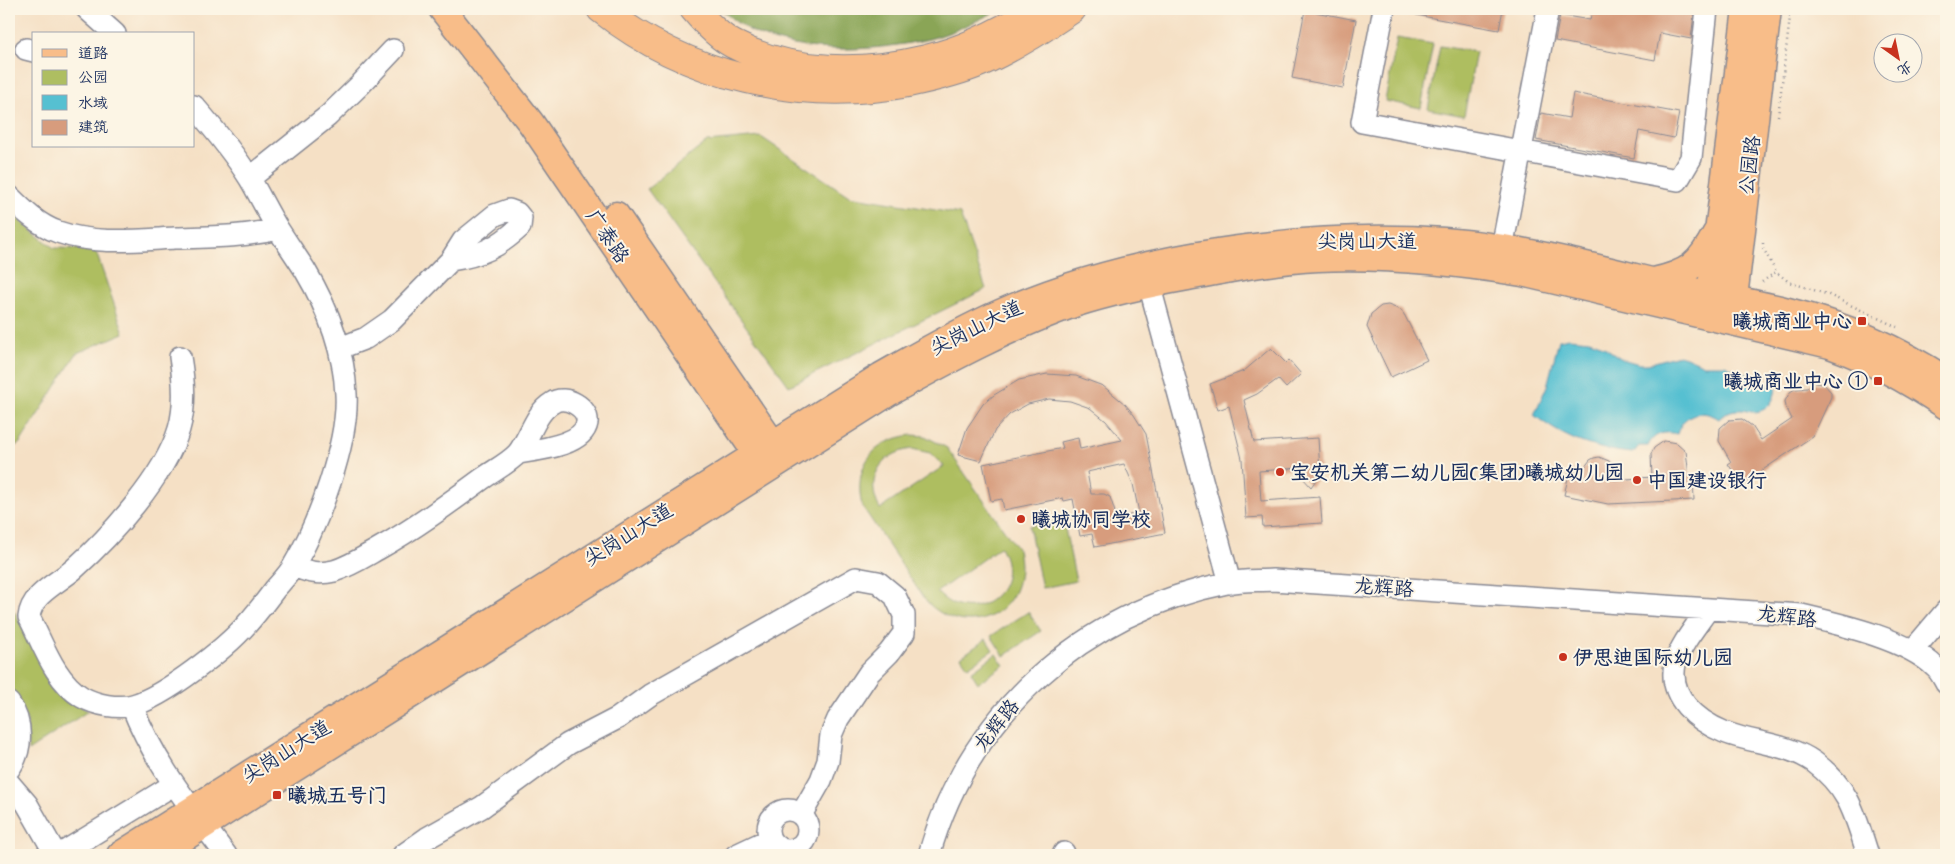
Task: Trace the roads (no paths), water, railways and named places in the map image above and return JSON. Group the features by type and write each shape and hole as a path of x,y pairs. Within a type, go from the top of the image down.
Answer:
{"highway":[{"path":"601,9 654,45 700,66 750,80 790,87 842,90 887,87 931,68 970,44 1015,23 1037,9"},
{"path":"694,9 705,22 732,43 762,57 795,66 838,70 882,66 931,68 979,63 1028,38 1072,9"}],"main road":[{"name":"广泰路","path":"442,9 530,123 769,456"},
{"name":"广泰路","path":"465,9 545,112 769,456"},
{"name":"公园路","path":"1721,308 1719,228 1746,9"},
{"name":"公园路","path":"1721,308 1751,243 1768,9"},
{"path":"1654,281 1672,277 1692,267 1708,248 1719,228"},
{"name":"尖岗山大道","path":"1147,275 1287,242 1345,238 1399,239 1502,248 1654,281 1721,308 1860,356 1898,375 1946,406"},
{"path":"1751,243 1745,263 1758,286 1789,311"},
{"name":"尖岗山大道","path":"120,855 198,818 769,456 898,366 1000,313 1070,286 1147,275 1227,270 1317,258 1416,260 1456,264 1522,273 1721,308 1789,311 1879,341 1946,380"},
{"name":"尖岗山大道","path":"157,855 198,818"}],"street":[{"path":"87,9 113,32"},
{"path":"1384,9 1362,122 1678,180 1691,158 1707,9"},
{"path":"1502,248 1548,9"},
{"path":"250,178 328,116 393,50"},
{"path":"180,357 184,379 184,400 179,428 170,452 147,489 116,526 74,568 42,593 30,610 29,617 53,664 65,682 82,697 106,706 132,706 149,699 212,656 246,625 294,566 320,513 334,469 345,424 347,396 340,348 326,312 306,272 278,229 250,178 225,143 195,107"},
{"path":"9,196 29,216 57,232 86,239 131,240 217,237 256,234 278,229"},
{"path":"340,348 366,338 392,320 451,260"},
{"path":"1147,275 1230,583"},
{"path":"294,566 312,573 333,571 356,562 395,540 518,453"},
{"path":"403,855 427,838 482,807 568,744 618,718 650,695 856,578 878,582 894,596 904,615 904,633 889,653 869,673 838,719 832,735 828,761 821,780 801,815"},
{"name":"龙辉路","path":"929,855 935,833 952,792 974,752 1000,716 1031,683 1066,654 1103,629 1143,609 1186,593 1230,583 1273,580 1800,615 1851,627 1913,650 1936,667 1946,683"},
{"path":"1708,609 1681,651 1676,663 1674,675 1676,688 1681,700 1689,709 1712,726 1739,736 1785,748 1805,757 1824,770 1852,806 1868,855"},
{"path":"1913,650 1946,611"},
{"path":"9,703 14,710 19,730 18,749 9,769"},
{"path":"132,706 141,729 173,785 226,855"},
{"path":"9,783 27,804 58,855 173,785"},
{"path":"786,810 801,815 807,823 808,834 802,845 789,853 774,845 770,839 768,826 772,818 786,810"},
{"path":"736,855 770,839"}],"water":[{"path":"1569,338 1598,343 1622,359 1639,364 1648,364 1679,355 1704,365 1725,365 1776,387 1774,396 1767,408 1763,410 1753,412 1734,410 1719,419 1706,413 1694,414 1688,417 1677,434 1660,434 1653,438 1648,446 1639,446 1633,453 1593,446 1568,437 1534,415 1547,386 1559,340"}],"place":[{"name":"曦城商业中心","path":"1862,321"},
{"name":"曦城商业中心 ①","path":"1878,381"},
{"name":"宝安机关第二幼儿园(集团)曦城幼儿园","path":"1280,472"},
{"name":"中国建设银行","path":"1637,480"},
{"name":"曦城协同学校","path":"1021,519"},
{"name":"伊思迪国际幼儿园","path":"1563,657"},
{"name":"曦城五号门","path":"277,795"}]}
